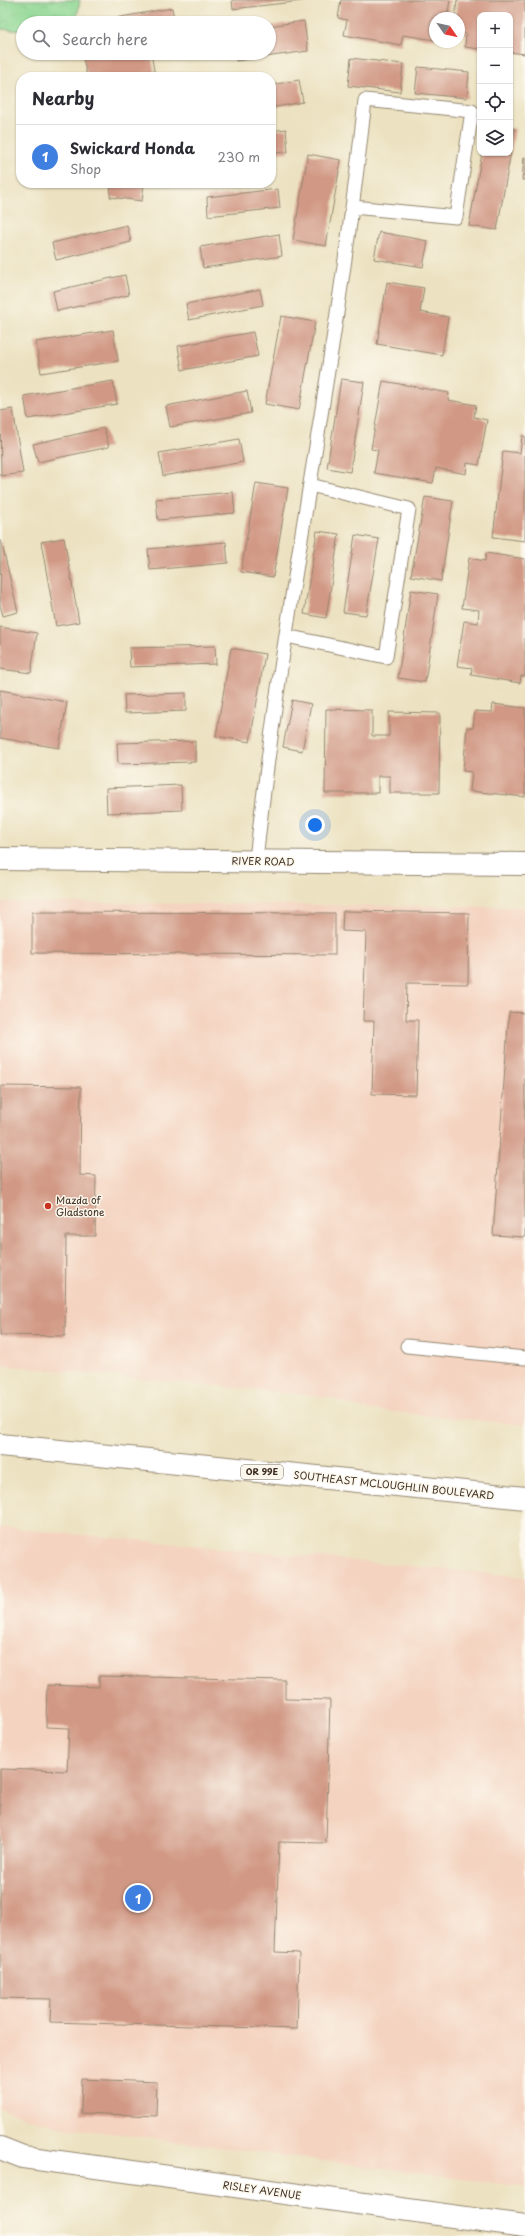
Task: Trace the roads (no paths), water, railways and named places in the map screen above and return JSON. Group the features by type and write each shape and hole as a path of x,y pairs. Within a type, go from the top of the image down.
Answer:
{"street":[{"name":"RIVER ROAD","path":"0,859 256,860 525,864"},
{"name":"SOUTHEAST MCLOUGHLIN BOULEVARD","path":"0,1445 525,1498"},
{"name":"RISLEY AVENUE","path":"0,2148 23,2157 525,2226"}],"lane":[{"path":"256,860 286,636 353,208 365,100 472,111 456,217 353,208"},
{"path":"286,636 386,657 409,509 310,485"},
{"path":"407,1346 525,1358"}],"place":[{"name":"Mazda of Gladstone","path":"48,1206"},
{"name":"Swickard Honda","path":"138,1898"}]}
